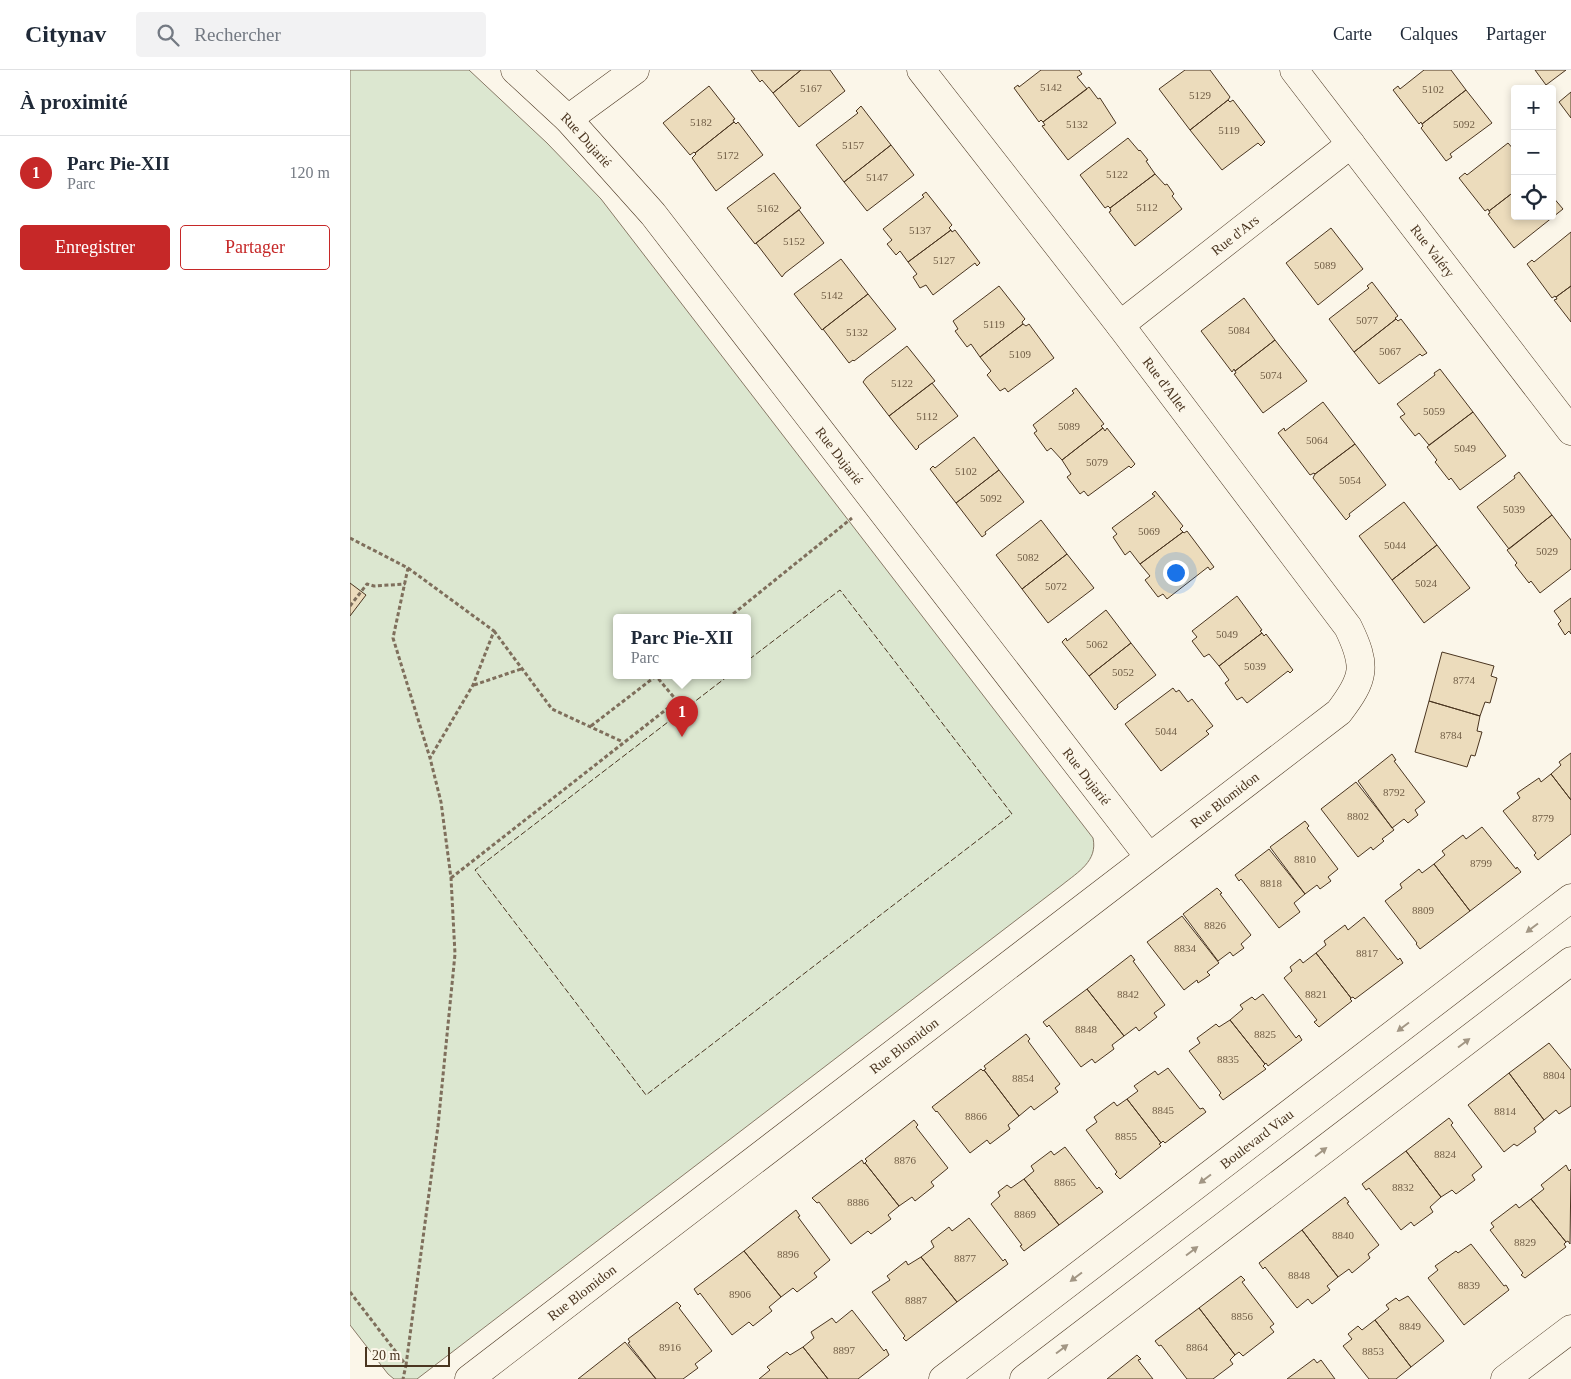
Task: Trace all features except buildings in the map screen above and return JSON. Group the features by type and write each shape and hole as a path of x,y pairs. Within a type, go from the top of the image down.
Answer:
{"street":[{"name":"Rue Dujarié","path":"515,70 568,119 653,214 1148,857"},
{"path":"568,119 635,70"},
{"name":"Rue d'Allet","path":"921,70 1120,325 1348,627 1358,648 1361,672 1352,694 1339,712"},
{"name":"Rue Valéry","path":"1294,70 1568,419"},
{"name":"Rue d'Ars","path":"1120,325 1351,144"},
{"name":"Rue Blomidon","path":"469,1379 1339,712"},
{"name":"Boulevard Viau","path":"943,1379 1571,898"},
{"path":"1024,1379 1571,961"},
{"path":"1505,1379 1571,1329"}],"path":[{"path":"733,614 875,500"},
{"path":"350,538 408,568 494,631 552,709 623,742"},
{"path":"403,1379 438,1126 455,954 450,878 441,802 430,758 393,638 408,568"},
{"path":"350,606 367,584 374,586 405,584"},
{"path":"430,758 473,685 494,631"},
{"path":"473,685 521,669"},
{"path":"591,726 652,679"},
{"path":"450,878 677,701 659,679"},
{"path":"350,1292 406,1365"}],"green space":[{"path":"350,70 469,70 547,143 601,199 1093,838 1094,846 1090,860 1074,875 417,1379 394,1379 350,1325"}],"fence":[{"path":"724,679 475,870 646,1095 1012,814 840,590 751,658"}],"place":[{"name":"Parc Pie-XII","path":"682,737"}]}
